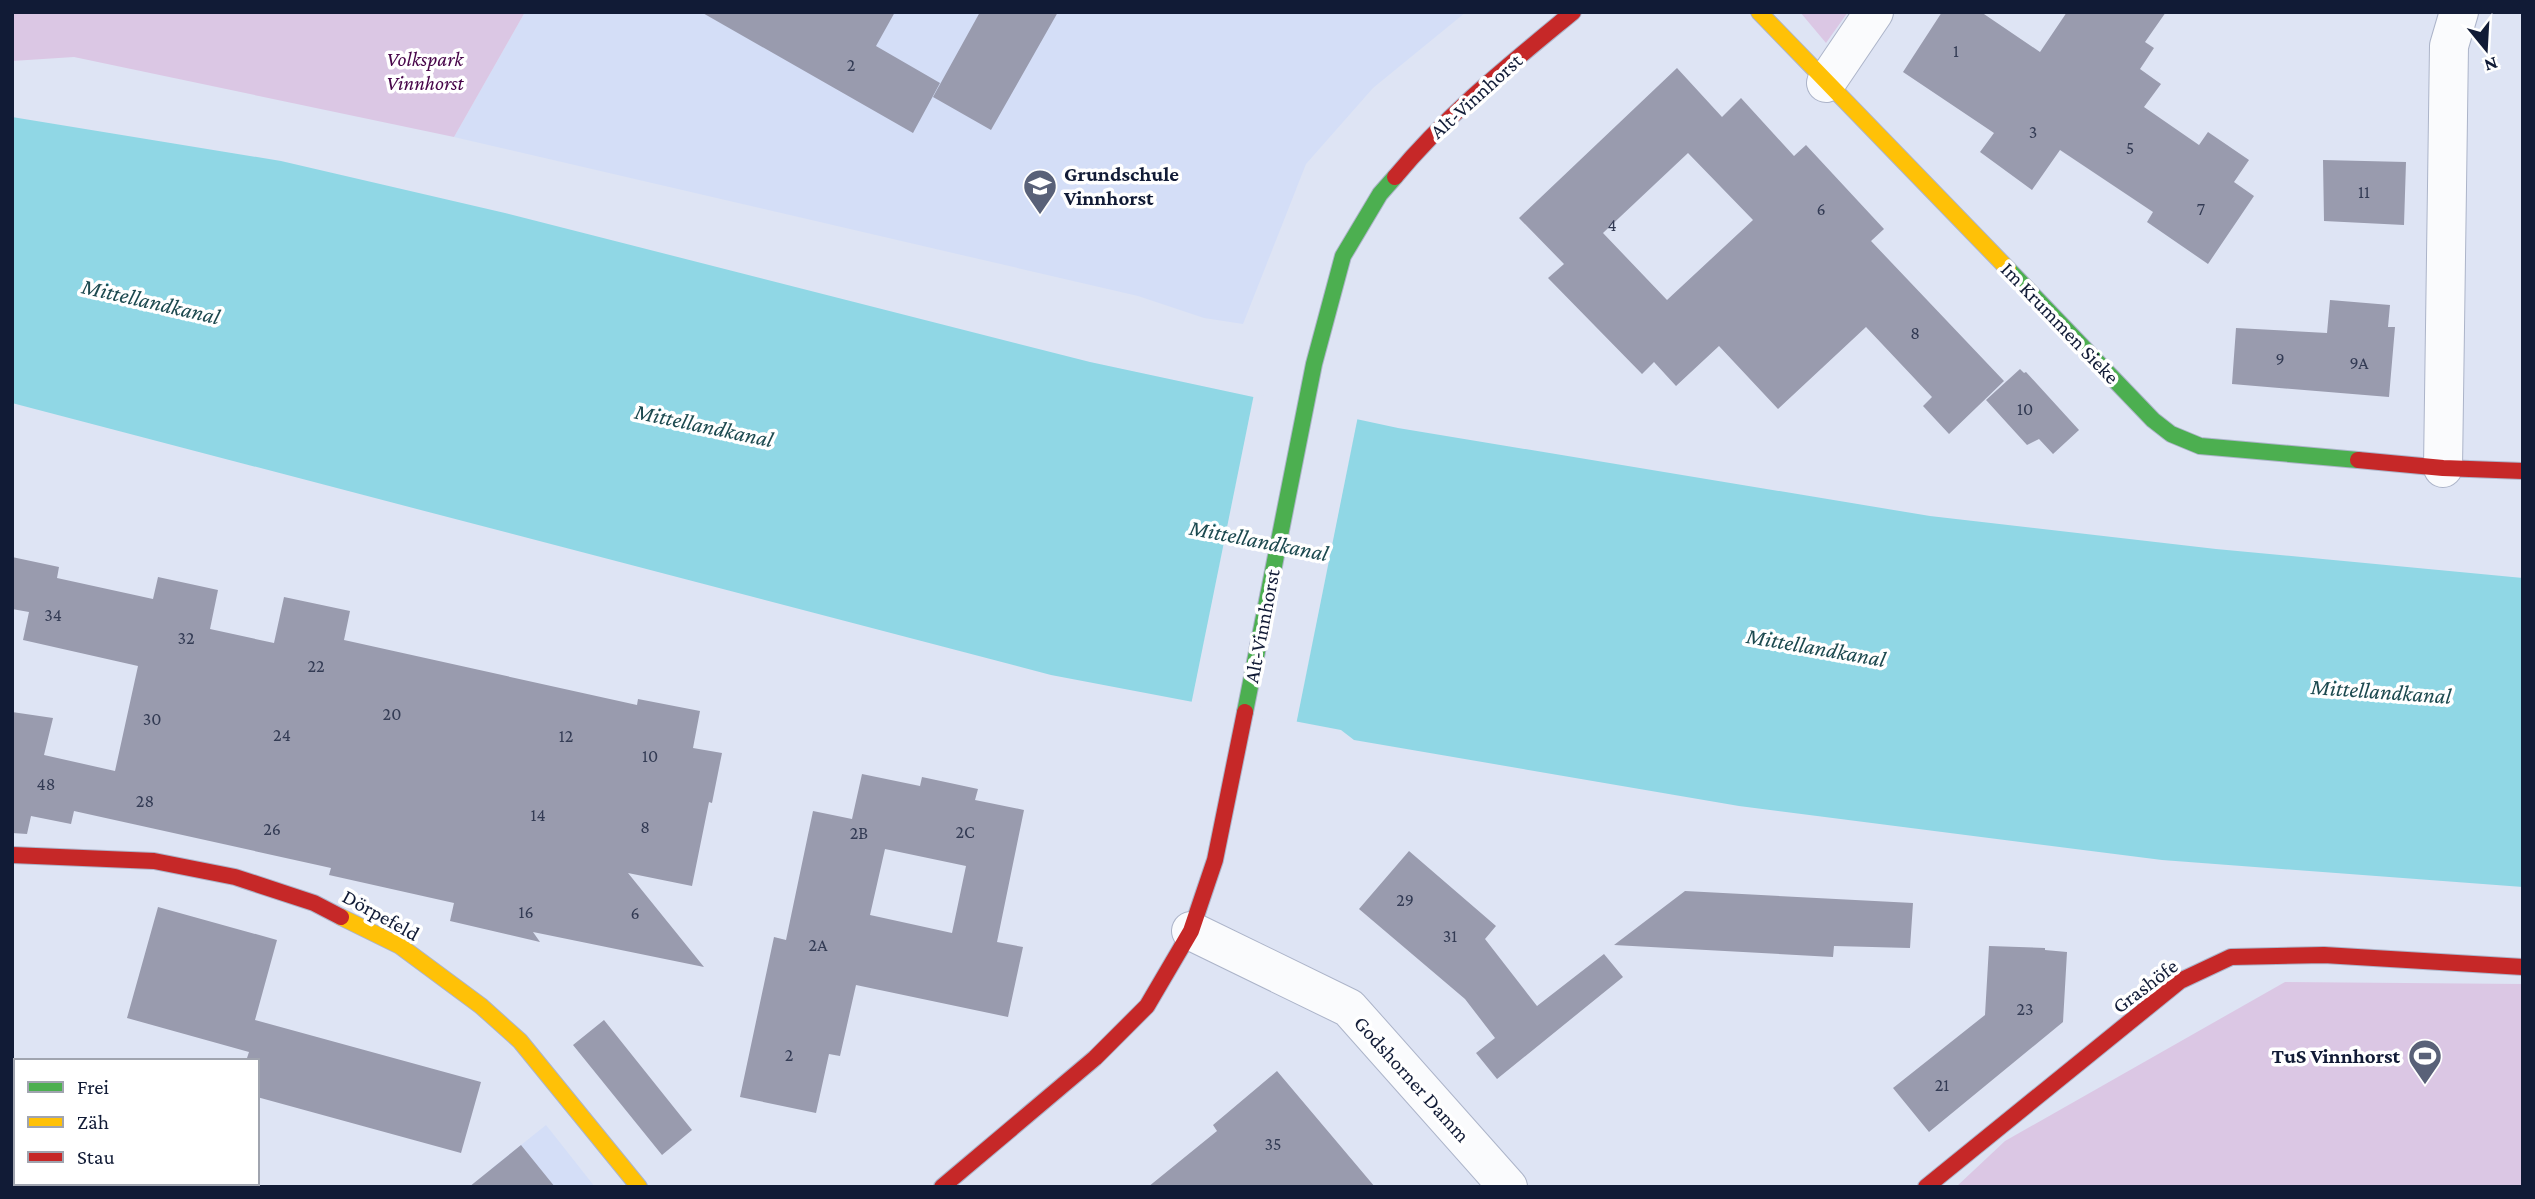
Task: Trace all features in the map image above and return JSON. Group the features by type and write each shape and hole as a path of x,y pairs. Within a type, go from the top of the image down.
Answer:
{"street":[{"name":"Alt-Vinnhorst","path":"942,1187 1095,1058 1147,1006 1191,931 1215,860 1314,364 1343,256 1380,194 1420,146 1474,94 1573,12"},
{"name":"Im Krummen Sieke","path":"1759,12 2153,420 2171,434 2200,446 2443,468 2523,471"},
{"path":"1826,83 1874,12"},
{"path":"2443,468 2449,46 2459,12"},
{"name":"Dörpefeld","path":"12,855 154,861 235,877 314,903 400,946 481,1006 520,1041 639,1187"},
{"name":"Godshorner Damm","path":"1191,931 1349,1008 1508,1187"},
{"name":"Grashöfe","path":"1926,1187 2180,981 2231,957 2324,955 2523,967"}],"shaded area":[{"name":"Grundschule Vinnhorst","path":"525,12 1466,12 1373,88 1306,164 1243,324 1204,318 1138,296 454,137"},
{"path":"546,1125 595,1187 505,1187 491,1169"}],"green space":[{"name":"Volkspark Vinnhorst","path":"12,12 525,12 454,137 74,57 12,61"},
{"path":"1800,12 1848,12 1826,43"},
{"path":"2285,982 2523,984 2523,1187 1956,1187 2005,1141"}],"water":[{"name":"Mittellandkanal","path":"12,117 281,161 505,213 1090,362 1398,428 1930,516 2216,549 2523,578 2523,887 2162,860 1739,806 1354,740 1341,730 1051,675 12,403"}],"pier":[{"path":"1254,394 1358,416 1296,725 1191,705"}],"building":[{"path":"701,12 895,12 876,46 940,83 913,133"},
{"path":"980,12 1058,12 991,130 933,97"},
{"path":"1942,12 1981,12 2040,52 2067,12 2166,12 2145,42 2154,48 2140,69 2161,84 2144,107 2199,145 2208,132 2249,160 2234,182 2254,196 2208,264 2147,222 2153,212 2060,150 2032,190 1980,152 1994,133 1903,72"},
{"path":"1677,68 1722,117 1741,98 1794,156 1806,145 1884,229 1871,241 2004,381 1949,434 1923,406 1932,397 1866,327 1778,409 1719,346 1676,386 1654,362 1642,374 1548,278 1564,264 1519,218","holes":["1688,153 1753,220 1667,300 1603,233"]},
{"path":"2323,160 2406,162 2404,225 2324,221"},
{"path":"2330,300 2390,305 2388,327 2395,327 2389,397 2232,384 2236,328 2327,333"},
{"path":"2020,369 2026,372 2079,430 2053,454 2039,439 2027,445 1986,400"},
{"path":"12,557 59,567 57,578 153,599 158,577 218,590 210,629 274,643 284,597 350,611 344,640 637,705 638,699 700,711 693,748 722,753 692,886 628,873 704,967 533,932 540,942 450,921 454,903 329,875 331,868 74,811 71,824 31,816 27,834 12,833 12,712 53,718 44,755 115,771 138,666 23,640 29,612 12,609"},
{"path":"862,774 920,786 922,777 978,789 975,800 1024,810 997,942 1023,947 1008,1017 856,985 840,1056 829,1054 816,1113 740,1097 774,937 786,940 813,811 852,819","holes":["885,849 966,866 952,933 870,915"]},
{"path":"1409,851 1496,926 1485,939 1537,1006 1604,954 1623,977 1497,1079 1476,1053 1495,1038 1465,999 1359,909"},
{"path":"1685,891 1913,903 1910,948 1834,946 1833,957 1614,945"},
{"path":"158,907 277,940 255,1020 481,1082 461,1153 259,1098 259,1059 247,1059 249,1052 127,1018"},
{"path":"1989,946 2045,948 2067,952 2063,1022 1929,1132 1893,1088 1985,1015"},
{"path":"604,1020 692,1130 662,1155 573,1045"},
{"path":"1277,1071 1375,1187 1148,1187 1217,1131 1213,1125"},
{"path":"521,1145 555,1187 469,1187"}],"traffic: fast":[{"path":"1245,712 1314,364 1343,256 1380,194 1395,177"},
{"path":"2008,269 2153,420 2171,434 2200,446 2358,460"}],"traffic: slow":[{"path":"1759,12 2008,269"},
{"path":"341,917 400,946 481,1006 520,1041 639,1187"}],"traffic: jam":[{"path":"1395,177 1458,111 1573,12"},
{"path":"2358,460 2443,468 2523,471"},
{"path":"942,1187 1095,1058 1147,1006 1191,931 1215,860 1245,712"},
{"path":"12,855 154,861 235,877 314,903 341,917"},
{"path":"1926,1187 2180,981 2231,957 2324,955 2523,967"}],"place":[{"name":"Grundschule Vinnhorst","path":"1040,216"},
{"name":"TuS Vinnhorst","path":"2425,1086"}]}
